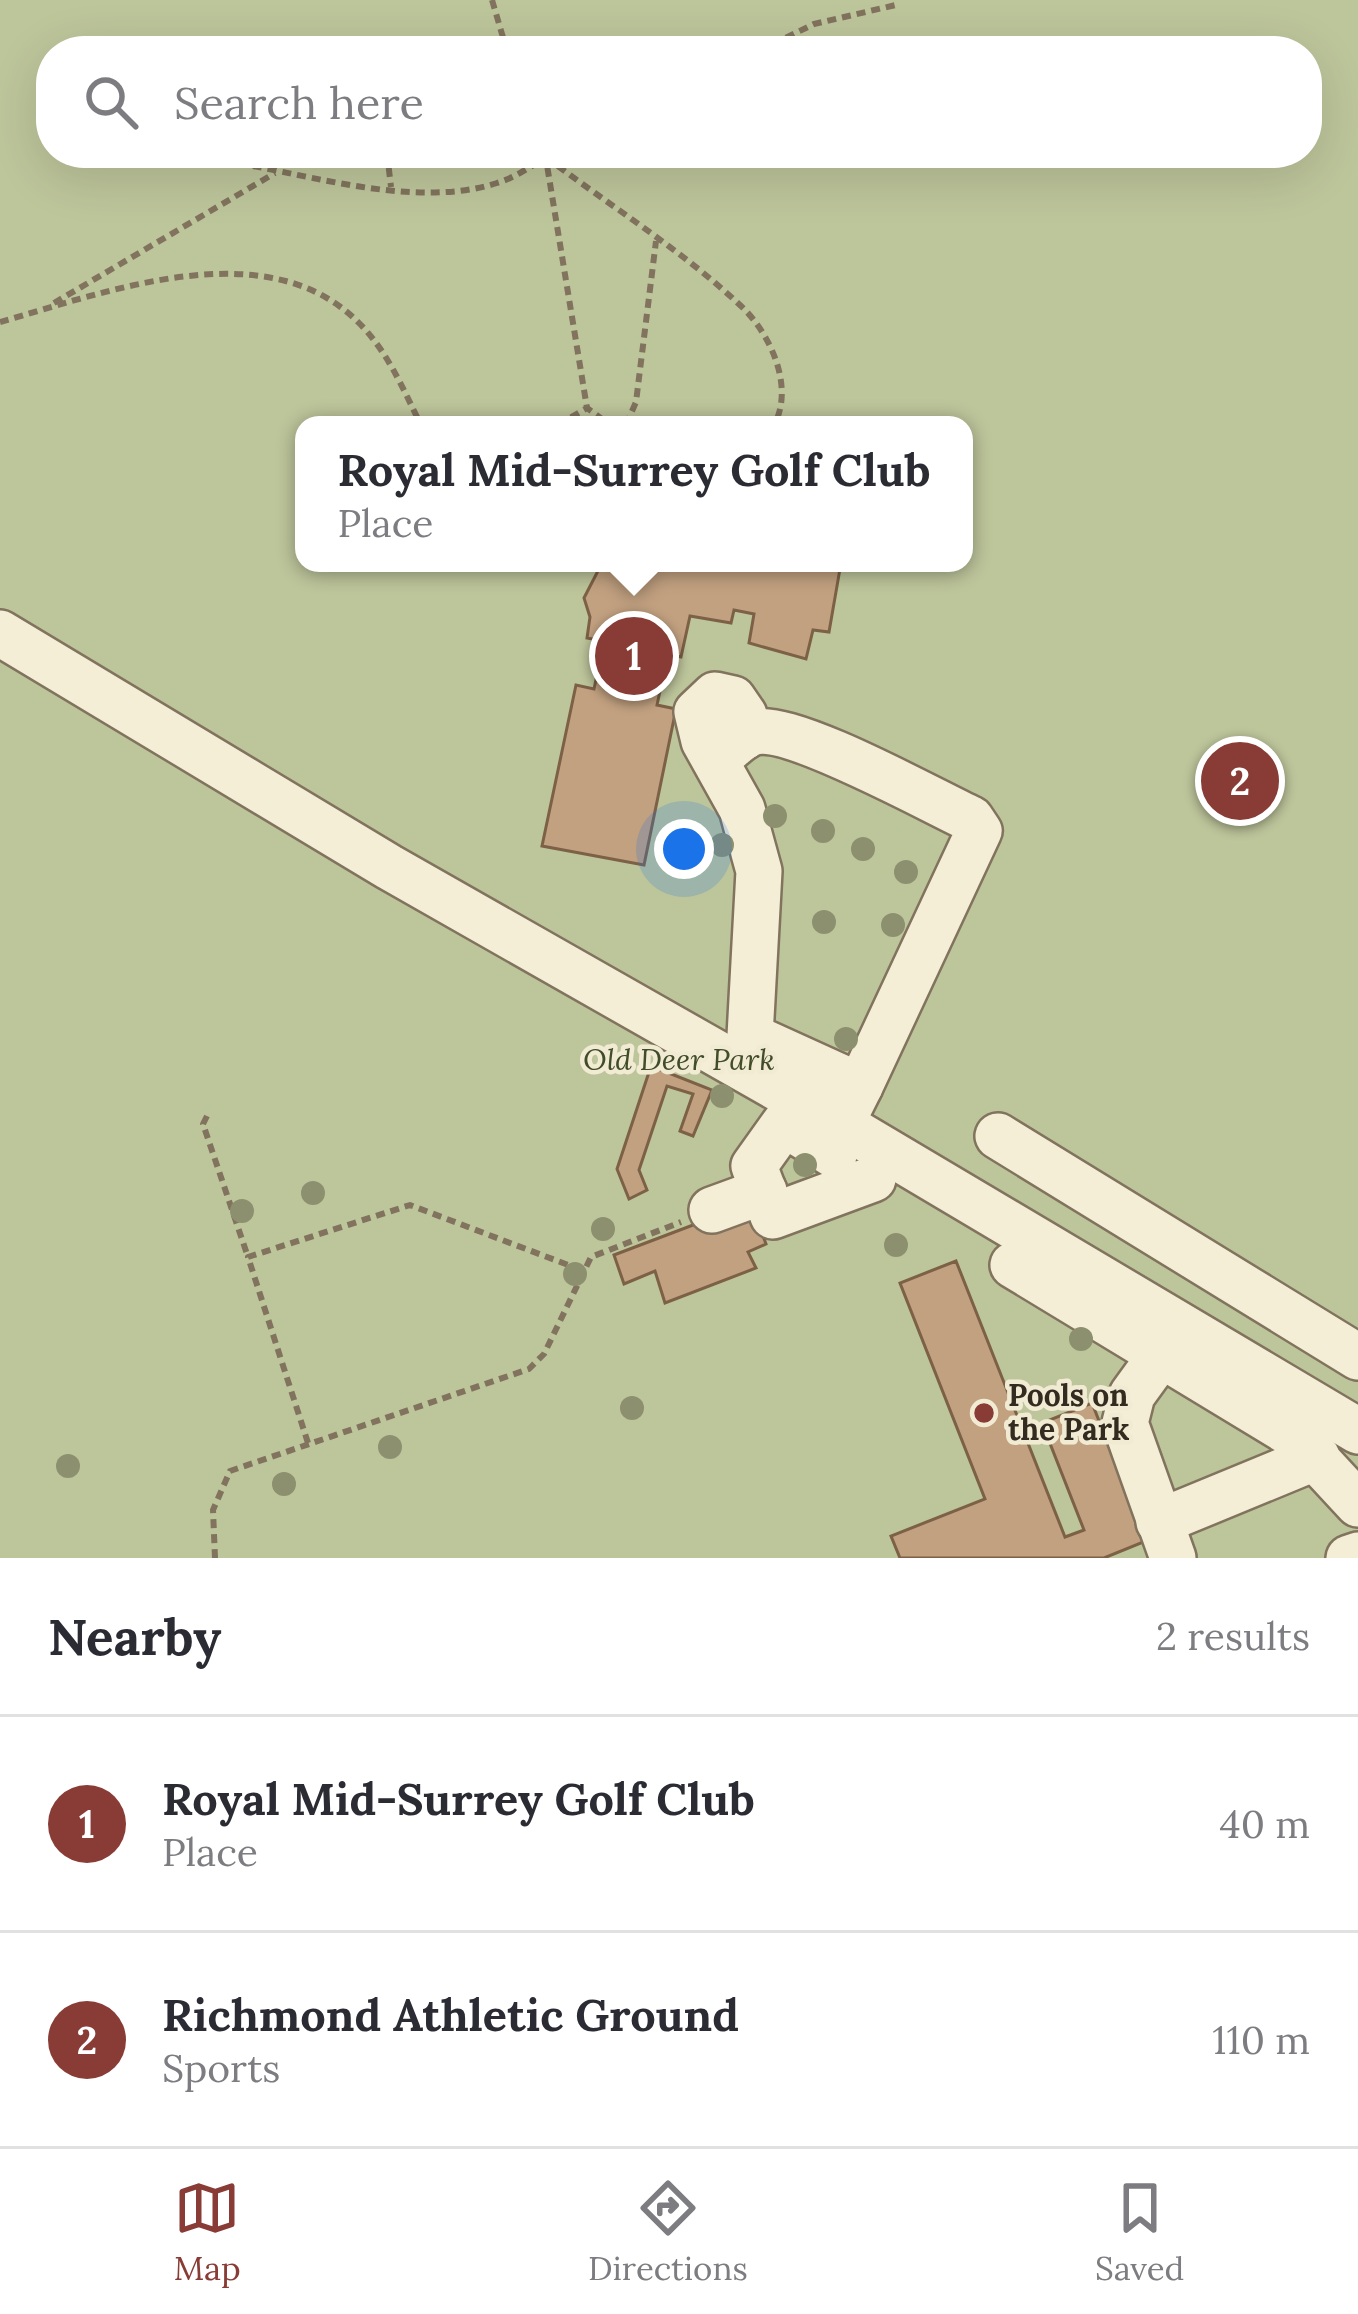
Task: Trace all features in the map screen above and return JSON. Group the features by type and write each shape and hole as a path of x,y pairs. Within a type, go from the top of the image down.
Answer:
{"street":[{"path":"0,633 388,867 851,1105"},
{"path":"851,1105 979,831 971,819 818,747 772,732 731,748 759,872 750,1036 851,1105 1358,1431"},
{"path":"873,1179 773,1216 754,1166 784,1124 1295,1436 1358,1504"},
{"path":"998,1136 1358,1357"},
{"path":"712,1210 764,1191"},
{"path":"1161,1355 1132,1395 1125,1424 1165,1547 1317,1457"},
{"path":"1349,1558 1358,1555"}],"path":[{"path":"492,0 503,36"},
{"path":"790,36 814,24 900,4"},
{"path":"263,168 391,187 465,190 512,178 526,168"},
{"path":"389,168 391,187"},
{"path":"547,168 587,408 598,416"},
{"path":"562,168 742,306 780,370 782,398 777,416"},
{"path":"43,310 279,171"},
{"path":"630,416 636,402 656,241"},
{"path":"0,322 169,279 254,277 289,283 319,293 362,326 384,354 416,416"},
{"path":"573,416 587,408"},
{"path":"207,1116 203,1124 308,1442"},
{"path":"248,1257 410,1205 584,1271"},
{"path":"215,1558 213,1510 230,1471 529,1369 544,1354 591,1256 712,1210"}],"green space":[{"name":"Old Deer Park","path":"0,0 1358,0 1358,1558 0,1558"}],"building":[{"path":"597,572 839,572 829,632 813,630 806,659 749,643 754,614 734,610 731,623 690,616 681,657 668,654 657,705 676,709 644,865 542,846 576,685 594,689 604,641 587,638 590,617 584,598"},
{"path":"651,1066 712,1090 693,1136 680,1131 693,1094 667,1086 639,1170 647,1190 629,1199 617,1169"},
{"path":"751,1203 766,1244 748,1252 756,1268 665,1303 655,1271 624,1284 614,1255"},
{"name":"Pools on the Park","path":"956,1261 1065,1537 1084,1530 1042,1423 1092,1403 1146,1541 1104,1558 900,1558 891,1536 985,1499 900,1283"}],"place":[{"name":"Royal Mid-Surrey Golf Club","path":"634,656"},
{"name":"Richmond Athletic Ground","path":"1240,781"},
{"name":"Pools on the Park","path":"984,1413"}]}
